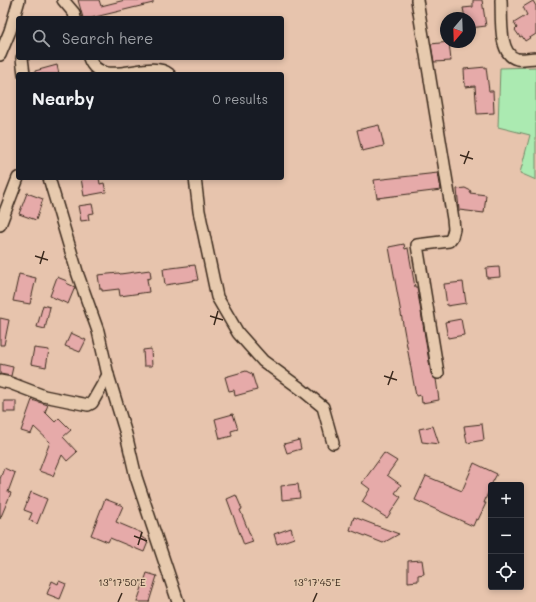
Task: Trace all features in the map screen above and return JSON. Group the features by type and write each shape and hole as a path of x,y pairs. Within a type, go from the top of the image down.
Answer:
{"street":[{"path":"21,0 21,16"},
{"path":"0,55 21,0"},
{"path":"63,0 74,13 75,16"},
{"path":"417,0 454,230 449,241 417,245 438,373"},
{"path":"501,0 504,46 510,55 518,59 536,58"},
{"path":"22,60 24,72"},
{"path":"90,60 97,70 103,72"},
{"path":"121,72 152,70 167,72"},
{"path":"0,226 17,180"},
{"path":"50,180 78,275 96,324 108,375 126,434 136,477 178,602"},
{"path":"196,180 199,212 217,297 238,333 263,361 323,407 333,443"},
{"path":"0,381 10,383 44,396 88,405 92,404 108,375"}],"green space":[{"path":"536,67 536,180 520,173 530,135 498,127 500,68"}],"building":[{"path":"78,0 99,0 101,6 125,0 153,0 153,3 99,16 82,16"},
{"path":"473,0 482,0 486,26 476,27 476,12 464,12 463,8 473,7"},
{"path":"533,1 536,6 536,34 525,41 515,30 517,28 514,23 527,15 523,7"},
{"path":"440,43 440,48 450,48 451,61 434,62 431,44"},
{"path":"57,65 59,72 35,72"},
{"path":"486,67 489,91 493,91 494,113 477,114 475,86 465,87 464,69"},
{"path":"379,125 384,146 362,151 357,130"},
{"path":"438,173 441,190 377,198 374,180"},
{"path":"81,180 99,180 100,184 104,183 106,192 84,196"},
{"path":"465,188 471,191 470,193 486,195 484,213 459,210 457,189"},
{"path":"27,193 43,199 36,220 19,214"},
{"path":"92,204 94,213 88,214 89,220 81,221 78,206"},
{"path":"404,244 405,249 408,248 415,287 417,287 431,374 436,379 439,400 422,403 421,395 416,396 389,247"},
{"path":"195,265 198,280 165,285 163,269"},
{"path":"499,267 500,277 487,278 486,268"},
{"path":"150,270 151,278 147,279 149,292 120,296 119,289 102,291 102,289 100,289 98,275"},
{"path":"19,274 36,278 30,304 13,301"},
{"path":"57,277 67,281 66,283 75,287 68,304 50,296"},
{"path":"463,282 466,303 447,306 444,284"},
{"path":"43,305 50,307 45,329 37,327"},
{"path":"0,318 9,320 4,345 0,345"},
{"path":"461,319 464,335 448,338 445,322"},
{"path":"71,333 86,340 80,352 65,346"},
{"path":"34,348 49,350 46,367 31,364"},
{"path":"151,349 152,366 144,366 143,350"},
{"path":"0,364 13,367 11,376 0,374"},
{"path":"246,371 252,374 257,390 235,396 234,390 229,391 225,377"},
{"path":"32,400 48,405 45,412 55,422 59,418 71,430 63,437 77,452 67,461 62,455 53,476 39,471 50,442 34,427 31,434 21,431"},
{"path":"4,401 16,401 16,412 4,412"},
{"path":"233,414 238,429 231,431 232,436 220,439 215,419"},
{"path":"482,424 484,440 467,443 464,426"},
{"path":"433,426 439,444 422,442 419,429"},
{"path":"299,440 301,449 287,453 284,444"},
{"path":"384,453 397,461 387,475 401,485 395,493 401,497 387,518 362,502 370,489 362,483"},
{"path":"474,463 497,474 493,482 488,482 488,493 484,503 486,503 478,520 476,519 473,526 415,500 426,476 462,491"},
{"path":"4,468 15,473 8,492 11,493 0,519 0,479"},
{"path":"298,484 300,498 282,500 281,486"},
{"path":"31,492 47,499 37,524 29,520 32,513 24,510"},
{"path":"236,495 242,509 240,510 253,542 244,545 227,499"},
{"path":"105,499 123,506 116,522 142,533 141,537 148,542 144,552 110,538 108,542 91,535"},
{"path":"354,517 399,534 383,543 350,530"},
{"path":"291,528 294,538 277,544 274,534"},
{"path":"422,560 424,574 418,575 418,581 408,582 408,561"},
{"path":"147,573 157,576 149,602 137,602"},
{"path":"52,581 58,584 59,581 66,584 60,599 47,594"}]}
